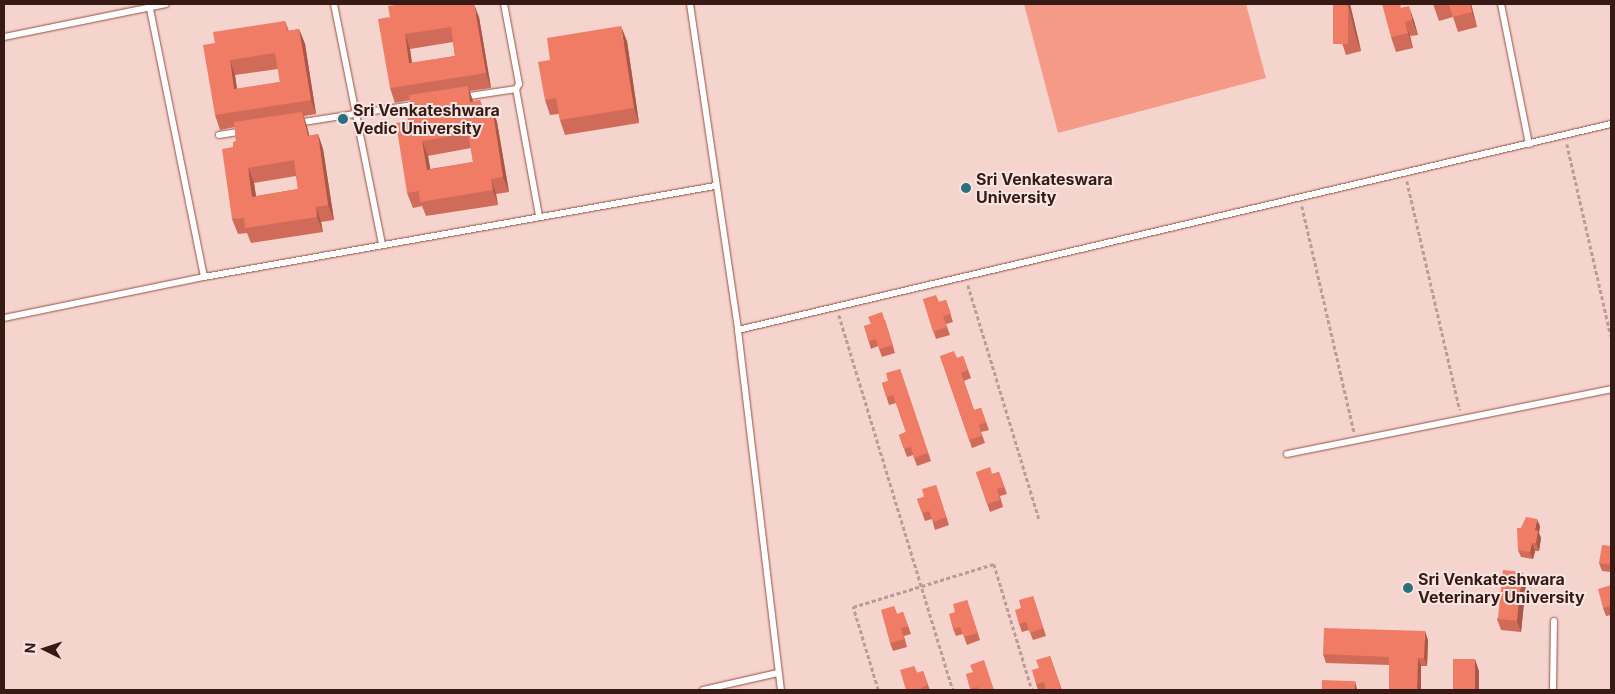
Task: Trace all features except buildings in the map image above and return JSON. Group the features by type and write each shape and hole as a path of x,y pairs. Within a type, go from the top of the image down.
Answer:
{"lane":[{"path":"4,37 149,5 166,4"},
{"path":"334,4 382,244"},
{"path":"504,4 519,84 516,89 539,216"},
{"path":"690,4 715,186 738,330 780,690"},
{"path":"1501,4 1529,144"},
{"path":"149,5 204,277"},
{"path":"450,99 516,89"},
{"path":"288,124 422,103"},
{"path":"738,330 1611,124"},
{"path":"219,135 249,130"},
{"path":"4,318 204,277 715,186"},
{"path":"1287,454 1611,389"},
{"path":"1553,690 1554,622"},
{"path":"703,690 778,673"}],"path":[{"path":"1565,135 1611,336"},
{"path":"1405,173 1462,418"},
{"path":"1300,198 1356,440"},
{"path":"965,276 1039,518"},
{"path":"837,306 953,690"},
{"path":"878,690 853,607 994,564 1032,690"}],"shaded area":[{"path":"1024,4 1246,4 1266,78 1058,133"}],"place":[{"name":"Sri Venkateshwara Vedic University","path":"343,119"},
{"name":"Sri Venkateswara University","path":"966,188"},
{"name":"Sri Venkateshwara Veterinary University","path":"1408,588"}]}
